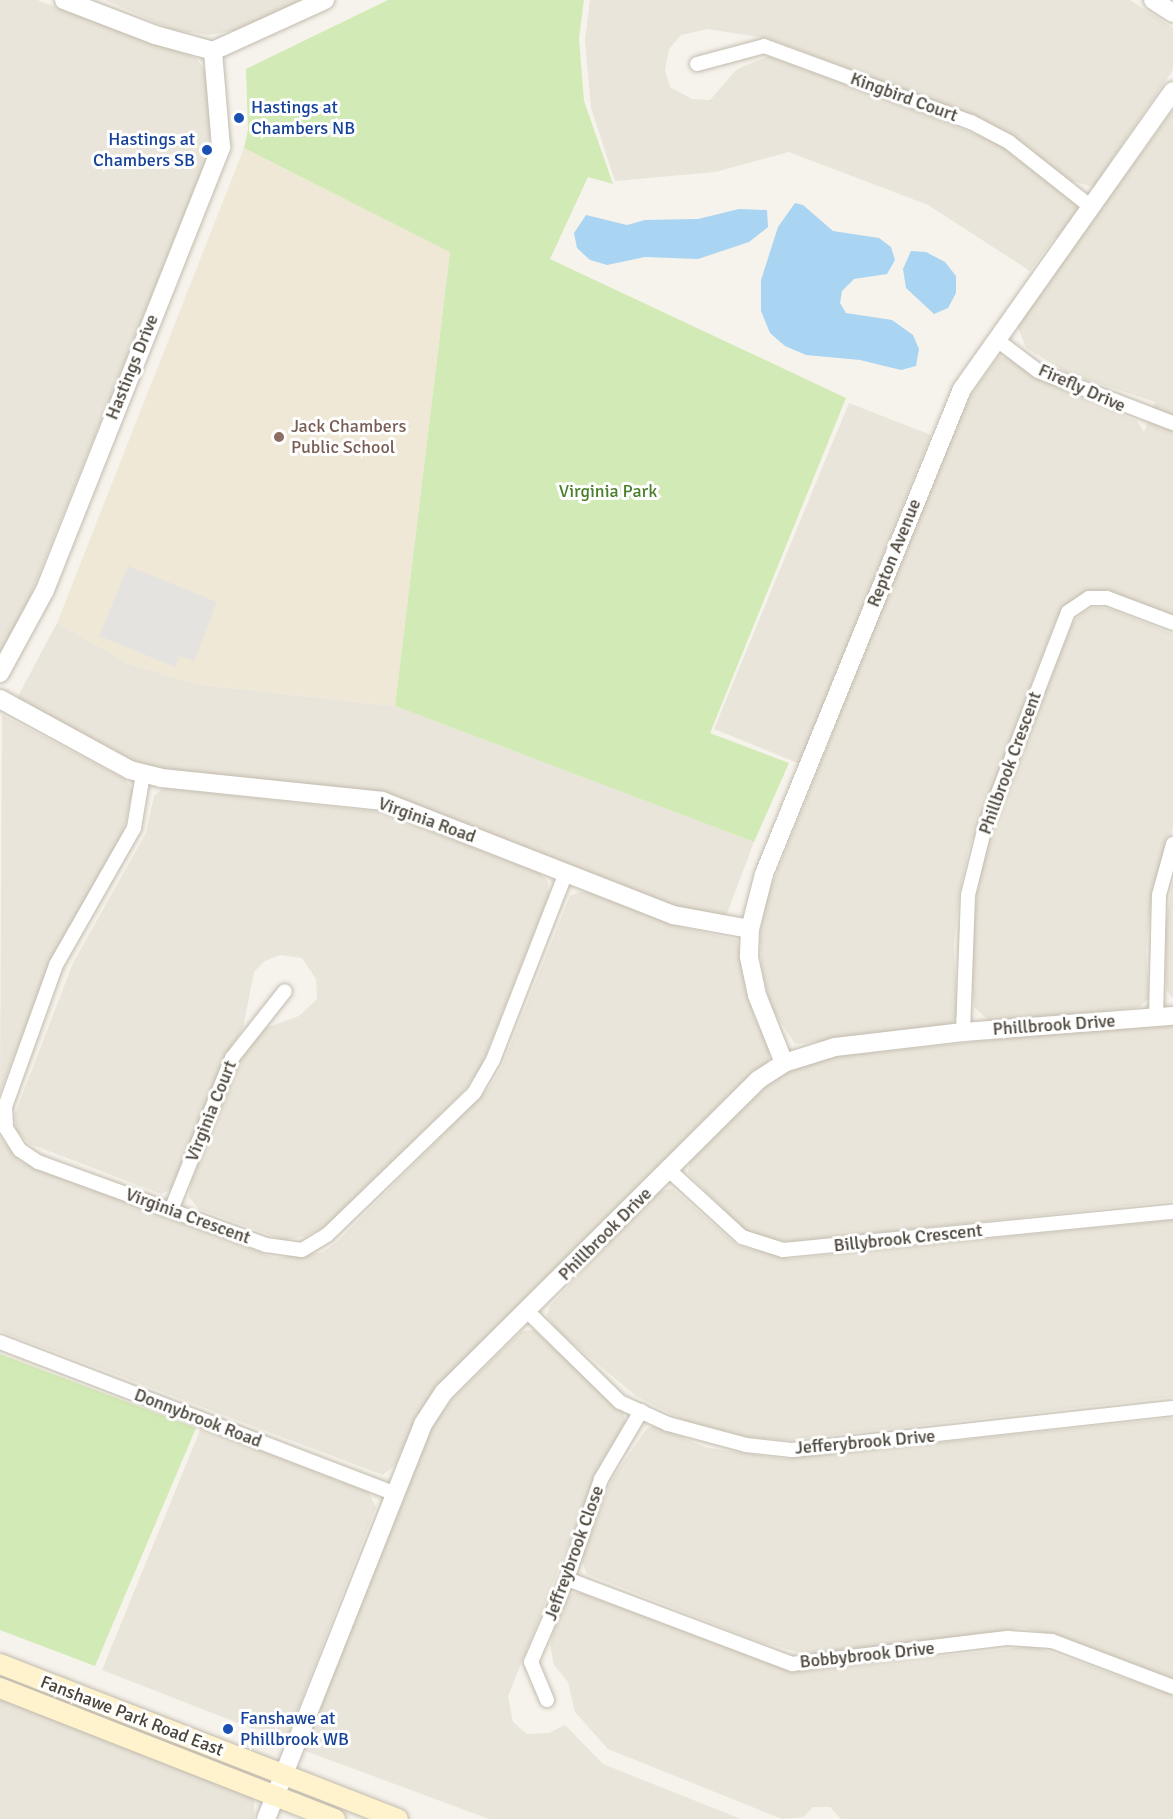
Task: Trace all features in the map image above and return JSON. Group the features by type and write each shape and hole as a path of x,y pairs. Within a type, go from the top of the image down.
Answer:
{"main road":[{"name":"Fanshawe Park Road East","path":"0,1664 398,1819"},
{"name":"Fanshawe Park Road East","path":"0,1688 335,1819"}],"street":[{"path":"63,0 86,4 213,51 325,0"},
{"path":"1153,0 1173,13"},
{"name":"Kingbird Court","path":"697,64 764,46 971,122 1009,142 1091,207"},
{"name":"Hastings Drive","path":"0,673 45,590 221,147 213,51"},
{"name":"Repton Avenue","path":"784,1063 757,995 749,956 750,929 765,874 942,433 962,389 1173,91"},
{"name":"Firefly Drive","path":"997,340 1038,371 1173,423"},
{"name":"Phillbrook Crescent","path":"963,1032 963,952 971,884 985,827 1068,612 1089,598 1107,598 1173,622"},
{"name":"Virginia Road","path":"0,699 143,774 382,801 674,915 750,929"},
{"name":"Virginia Crescent","path":"143,774 134,828 56,965 5,1107 6,1128 20,1150 38,1161 267,1245 302,1250 327,1235 474,1093 493,1060 566,873"},
{"path":"1164,1017 1159,895 1173,844"},
{"name":"Virginia Court","path":"171,1210 232,1058 285,991"},
{"name":"Phillbrook Drive","path":"266,1819 423,1424 444,1392 670,1171 758,1080 784,1063 835,1047 963,1032 1164,1017"},
{"name":"Billybrook Crescent","path":"670,1171 742,1237 783,1250 1173,1212"},
{"name":"Jefferybrook Drive","path":"527,1311 620,1402 702,1435 792,1450 1173,1408"},
{"name":"Donnybrook Road","path":"0,1342 395,1494"},
{"name":"Jeffreybrook Close","path":"547,1700 531,1662 567,1579 601,1479 641,1412"},
{"name":"Bobbybrook Drive","path":"567,1579 792,1664 843,1661 1008,1638 1052,1641 1173,1687"}],"shaded area":[{"path":"0,0 37,0 196,58 212,80 213,113 208,155 31,594 0,662"},
{"path":"105,0 311,0 242,29 210,35 173,30"},
{"path":"590,0 1130,0 1173,28 1173,70 1112,159 1111,171 1097,188 1068,180 1006,132 963,112 770,39 708,29 681,35 669,49 665,70 670,87 692,99 710,100 737,69 769,56 996,142 1074,200 1078,209 1076,219 1065,235 1054,238 1030,271 928,205 789,152 715,172 615,181 591,108 585,40"},
{"path":"1173,110 1173,616 1110,592 1093,590 1067,604 1055,622 969,848 959,895 954,945 958,1015 951,1024 937,1029 795,1044 771,1007 762,971 760,936 766,900 962,408 998,357 1008,357 1063,390 1137,421 1144,432 1155,402 1068,373 1026,348 1017,325"},
{"name":"Jack Chambers Public School","path":"244,148 450,251 395,706 196,684 130,664 57,623"},
{"path":"849,403 931,435 800,764 714,729"},
{"path":"128,566 217,602 194,661 179,656 175,667 99,636"},
{"path":"1095,607 1110,609 1173,634 1173,828 1152,892 1146,951 1149,998 1139,1007 991,1023 974,1007 970,963 977,893 988,838 1072,624 1082,613"},
{"path":"57,623 130,664 196,684 395,706 754,842 726,916 686,911 381,794 158,769 128,761 16,700"},
{"path":"2,715 125,779 133,790 122,835 50,964 0,1092"},
{"path":"163,788 380,812 540,873 548,882 549,895 481,1067 462,1093 327,1226 306,1236 284,1240 199,1209 189,1197 191,1182 239,1061 265,1028 299,1016 317,999 316,979 302,958 280,955 265,961 254,972 243,1028 229,1052 176,1182 169,1190 161,1194 30,1144 16,1130 15,1114 73,963 146,833 154,796"},
{"path":"1173,879 1173,998 1166,990 1165,929"},
{"path":"578,892 590,892 683,928 737,940 754,1017 771,1048 767,1064 742,1083 428,1399 394,1466 383,1475 0,1331 0,1137 20,1161 275,1258 323,1252 338,1241 489,1088 502,1066 570,896"},
{"path":"1173,1021 1173,1201 791,1242 767,1239 742,1229 688,1173 690,1159 760,1089 795,1068 831,1057"},
{"path":"672,1188 738,1246 790,1259 1173,1220 1173,1397 788,1440 748,1437 685,1421 636,1396 556,1329 547,1315 550,1306 654,1193"},
{"path":"534,1330 622,1408 626,1423 602,1461 508,1696 513,1722 527,1734 549,1733 565,1725 603,1764 741,1819 489,1819 303,1750 430,1429 454,1397 522,1331"},
{"path":"1173,1418 1173,1679 1056,1635 1021,1628 844,1654 797,1652 761,1642 587,1574 581,1559 612,1479 647,1428 657,1426 704,1447 782,1459"},
{"path":"201,1428 368,1492 376,1507 288,1734 251,1728 102,1670"},
{"path":"573,1593 582,1593 785,1669 809,1671 1033,1646 1173,1695 1173,1819 841,1819 830,1807 813,1807 804,1817 782,1819 608,1749 575,1712 568,1682 554,1665 550,1645 563,1600"},
{"path":"0,1696 245,1790 254,1798 254,1819 0,1819"}],"green space":[{"name":"Virginia Park","path":"388,0 584,0 579,38 584,101 613,184 588,177 550,259 846,398 710,733 789,763 754,842 395,706 450,252 244,148 248,130 246,69"},
{"path":"0,1354 196,1428 95,1666 0,1630"}],"water":[{"path":"795,203 803,205 833,231 879,238 891,247 895,260 887,274 854,279 842,291 840,303 846,313 892,320 913,335 919,349 916,366 901,370 860,360 806,355 785,346 770,333 761,311 761,280 778,227"},
{"path":"739,209 767,210 768,227 749,242 698,259 645,257 607,265 590,260 577,248 574,233 586,215 627,225 645,220 698,219"},
{"path":"911,251 926,252 945,262 956,276 956,293 948,308 934,314 906,288 903,269"}],"place":[{"name":"Hastings at Chambers NB","path":"239,118"},
{"name":"Hastings at Chambers SB","path":"207,150"},
{"name":"Jack Chambers Public School","path":"279,437"},
{"name":"Fanshawe at Phillbrook WB","path":"228,1729"}]}
